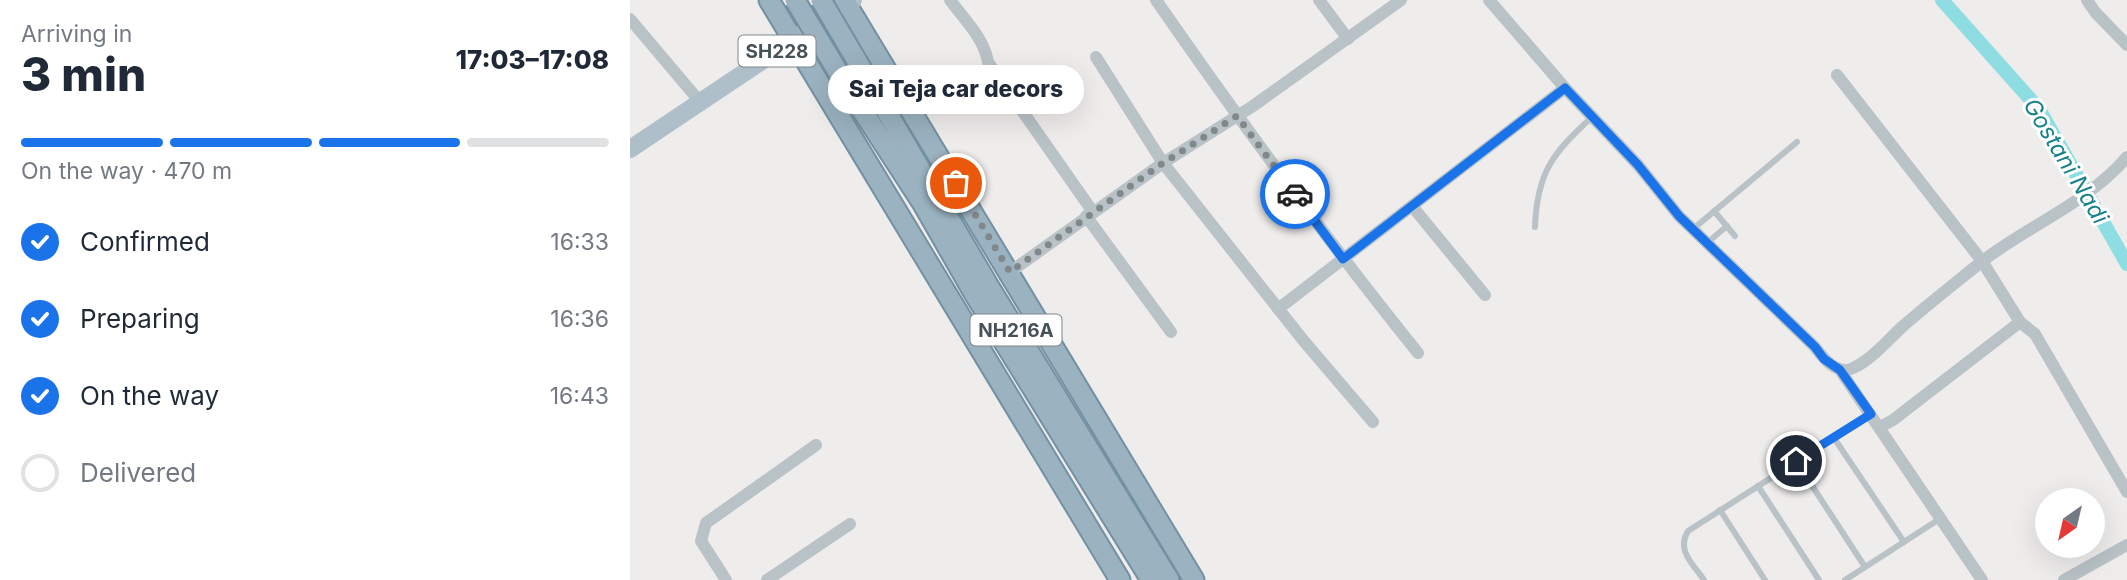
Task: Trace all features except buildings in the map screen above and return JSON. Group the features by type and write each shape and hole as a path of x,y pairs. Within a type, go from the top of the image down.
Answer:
{"highway":[{"path":"769,0 1120,580"},
{"name":"NH216A","path":"795,0 846,87 923,204 975,295 1151,580"},
{"name":"NH216A","path":"821,0 981,274 1169,580"},
{"path":"848,1 1194,580"}],"main road":[{"name":"SH228","path":"630,149 793,41 848,1"}],"street":[{"path":"950,0 980,40 988,62 1171,332"},
{"path":"1156,0 1237,116 1343,259 1418,353"},
{"path":"1319,0 1348,39"},
{"path":"1010,272 1163,163 1237,116 1401,0"},
{"path":"1489,0 1693,229 1815,347 1824,359 1840,370 1982,580"},
{"path":"2087,0 2127,45"},
{"path":"630,19 701,103"},
{"path":"1097,57 1163,163 1278,309 1373,422"},
{"path":"1837,75 1982,261 2020,322 2035,334 2127,492"},
{"path":"1278,309 1565,88"},
{"path":"1840,370 1851,370 1872,355 1926,306 1982,261 2060,212 2127,157"},
{"path":"1412,206 1485,295"},
{"path":"1880,427 1893,420 2020,322"},
{"path":"726,580 701,541 706,523 816,444"},
{"path":"767,580 850,524"},
{"path":"2064,580 2127,545"}],"lane":[{"path":"1535,227 1536,200 1547,167 1564,143 1592,117"},
{"path":"1693,229 1797,142"},
{"path":"1714,211 1735,236"},
{"path":"1707,243 1727,226"},
{"path":"1704,580 1682,548 1688,531 1871,414"},
{"path":"1833,438 1903,542"},
{"path":"1796,461 1865,568"},
{"path":"1758,486 1819,580"},
{"path":"1720,510 1765,580"},
{"path":"1845,580 1941,518"}],"waterway":[{"name":"Gostani Nadi","path":"1942,0 2039,109 2127,264"}],"way so far":[{"path":"956,183 1010,272 1163,163 1237,116 1295,194"}],"place":[{"name":"Sai Teja car decors","path":"956,183"}],"route":[{"path":"1295,194 1343,259 1565,88 1638,165 1679,216 1815,347 1824,359 1840,370 1871,414 1796,461"}]}
